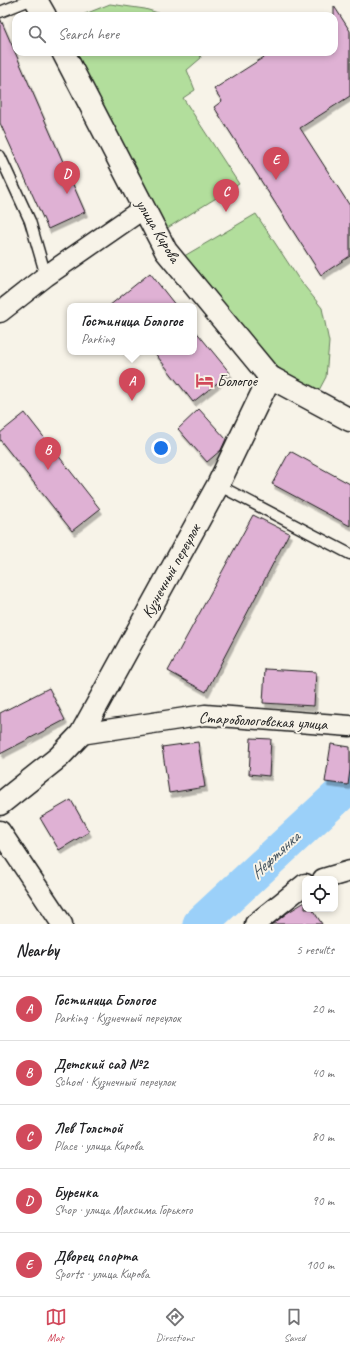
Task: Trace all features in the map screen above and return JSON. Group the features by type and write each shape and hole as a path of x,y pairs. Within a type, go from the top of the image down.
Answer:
{"main road":[{"path":"36,0 43,12"},
{"name":"улица Кирова","path":"65,56 166,251 270,377 350,420"},
{"name":"Кузнечный переулок","path":"0,804 59,757 82,734 218,485 270,377"}],"street":[{"path":"0,312 46,276 144,208"},
{"name":"Старобологовская улица","path":"82,734 205,715 350,726"},
{"path":"0,831 62,924"},
{"path":"334,876 350,872"},
{"path":"255,924 302,886"}],"lane":[{"path":"0,12 30,0"},
{"path":"0,156 30,221 46,276"},
{"path":"218,485 350,554"}],"green space":[{"path":"110,4 145,9 155,12 90,12"},
{"path":"68,56 200,56 201,58 187,70 195,90 183,98 239,184 156,235"},
{"path":"256,214 298,278 322,308 329,342 326,377 318,392 286,373 253,349 174,262"}],"building":[{"path":"334,6 338,12 334,12"},
{"path":"338,12 350,31 350,96 300,128 350,206 350,256 321,275 214,107 222,101 214,89 266,56 338,56"},
{"path":"0,18 12,45 12,56 17,56 85,212 48,229 0,123"},
{"path":"150,273 174,303 113,303"},
{"path":"197,333 230,373 193,402 156,355 197,355"},
{"path":"199,409 226,439 221,450 207,462 178,429"},
{"path":"25,413 100,509 72,531 0,440 0,433"},
{"path":"290,451 350,484 350,526 272,484"},
{"path":"253,515 289,533 206,692 168,671"},
{"path":"265,669 316,672 314,706 263,703"},
{"path":"49,688 65,720 0,754 0,713"},
{"path":"251,738 271,739 269,776 249,774"},
{"path":"198,742 205,787 169,793 162,747"},
{"path":"331,744 350,747 350,770 348,785 325,782"},
{"path":"71,800 89,832 59,850 40,818"},
{"path":"302,904 302,912 314,912 322,924 273,924"}],"waterway":[{"name":"Нефтянка","path":"200,924 350,785"}],"place":[{"name":"Дворец спорта","path":"276,180"},
{"name":"Буренка","path":"67,194"},
{"name":"Лев Толстой","path":"226,212"},
{"name":"Бологое","path":"204,381"},
{"name":"Гостиница Бологое","path":"132,401"},
{"name":"Детский сад №2","path":"48,470"}]}
